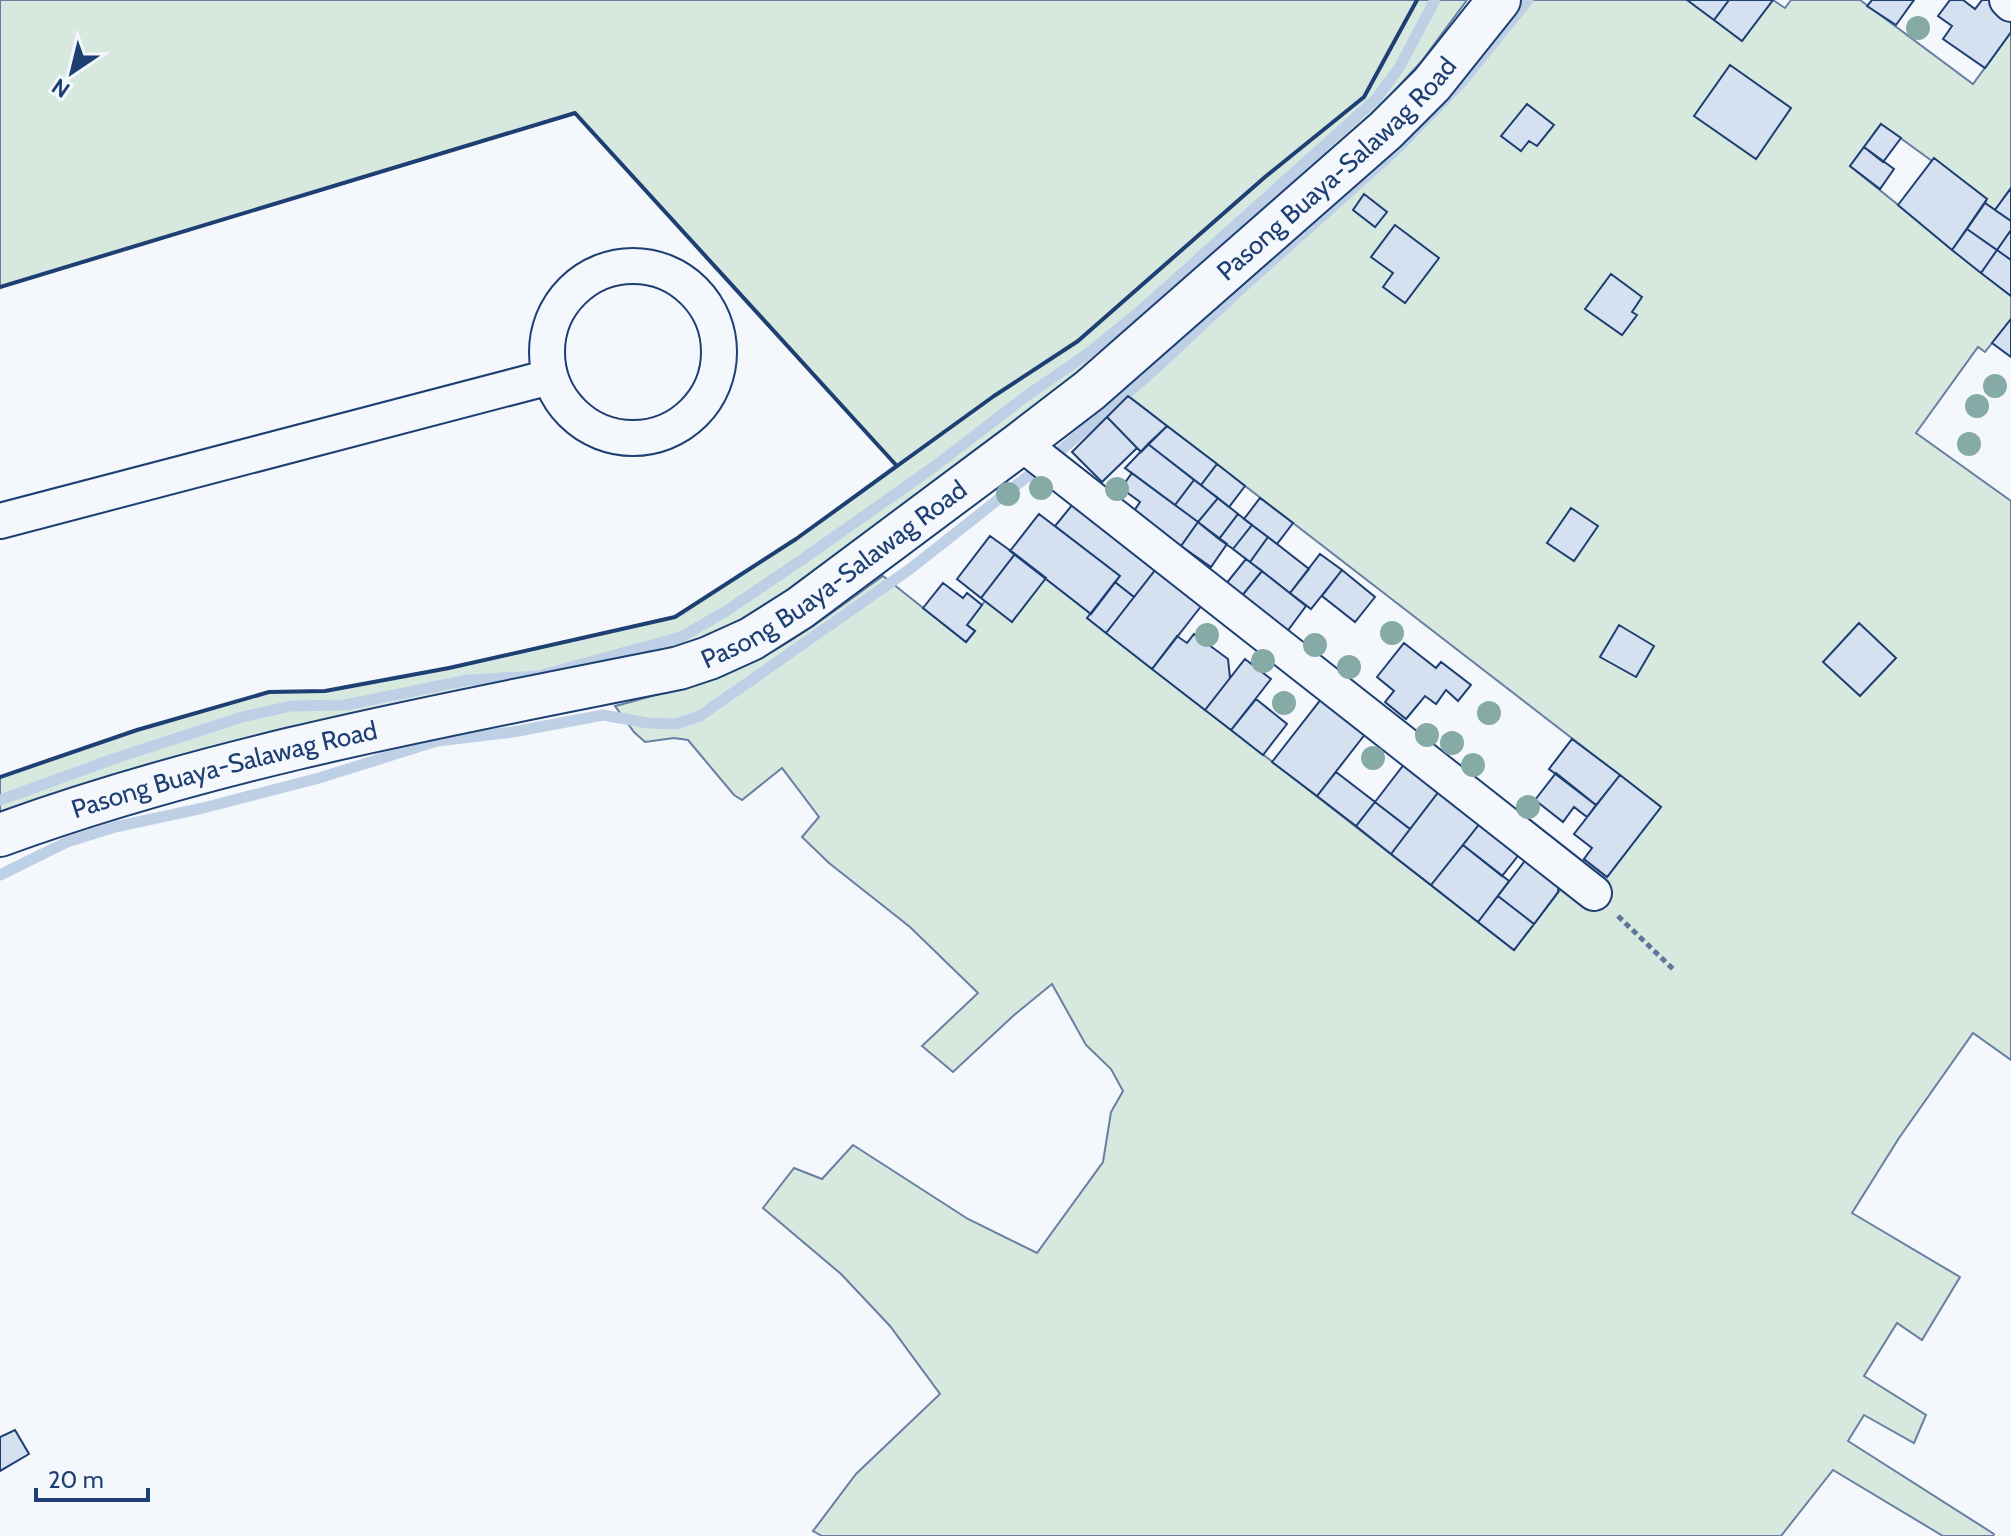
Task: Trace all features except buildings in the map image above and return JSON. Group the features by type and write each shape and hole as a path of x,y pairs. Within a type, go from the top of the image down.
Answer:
{"street":[{"name":"Pasong Buaya-Salawag Road","path":"0,835 128,793 335,738 679,668 751,639 800,608 1090,390 1386,130 1432,84 1499,0"},
{"path":"644,266 671,275 694,291 711,314 719,342 718,371 708,397 689,419 665,434 637,439 608,435 583,423 562,402 550,377 546,348 552,320 567,296 588,278 601,272 615,267 644,266"},
{"path":"0,521 550,377"},
{"path":"1021,443 1594,893"}],"path":[{"path":"1594,893 1674,970"}],"shaded area":[{"path":"0,0 1467,0 1421,62 1377,110 1177,293 1008,431 887,516 755,618 715,642 0,820 0,777 137,730 269,692 325,691 449,668 675,617 796,539 896,465 575,114 0,287"},
{"path":"1518,0 1773,0 1785,8 1791,0 1860,0 1973,84 2011,32 2011,188 1995,210 1985,203 1987,199 1934,159 1932,161 1881,124 1850,166 2011,296 2011,319 1985,352 1978,347 1916,433 2011,501 2011,1060 1973,1033 1899,1138 1852,1213 1960,1277 1922,1340 1897,1323 1864,1376 1926,1415 1914,1443 1864,1415 1848,1441 1994,1534 1943,1536 1833,1470 1781,1536 822,1536 813,1531 856,1474 940,1394 890,1326 841,1274 763,1208 794,1168 822,1179 853,1145 968,1219 1037,1253 1103,1162 1111,1112 1123,1091 1111,1069 1086,1045 1052,984 953,1072 922,1046 978,993 910,927 829,863 802,837 819,817 782,768 742,800 734,795 688,740 674,738 645,742 615,706 700,682 749,663 801,634 883,576 966,642 975,631 967,625 985,601 1046,578 1091,614 1088,618 1514,950 1584,859 1607,877 1661,807 1122,391 1238,284"}],"waterway":[{"path":"0,800 242,717 291,706 345,705 468,680 538,676 681,637 726,611 935,466 1139,312 1376,99 1399,68 1435,0"},
{"path":"0,875 67,842 115,827 319,778 437,741 513,732 603,715 648,723 676,724 700,716 910,569 1066,446 1153,371 1394,152 1461,83 1528,0"}],"wall":[{"path":"0,777 137,730 269,692 325,691 449,668 675,617 796,539 994,396 1078,341 1265,177 1364,97 1417,0"},
{"path":"0,287 575,113 896,465"}]}
